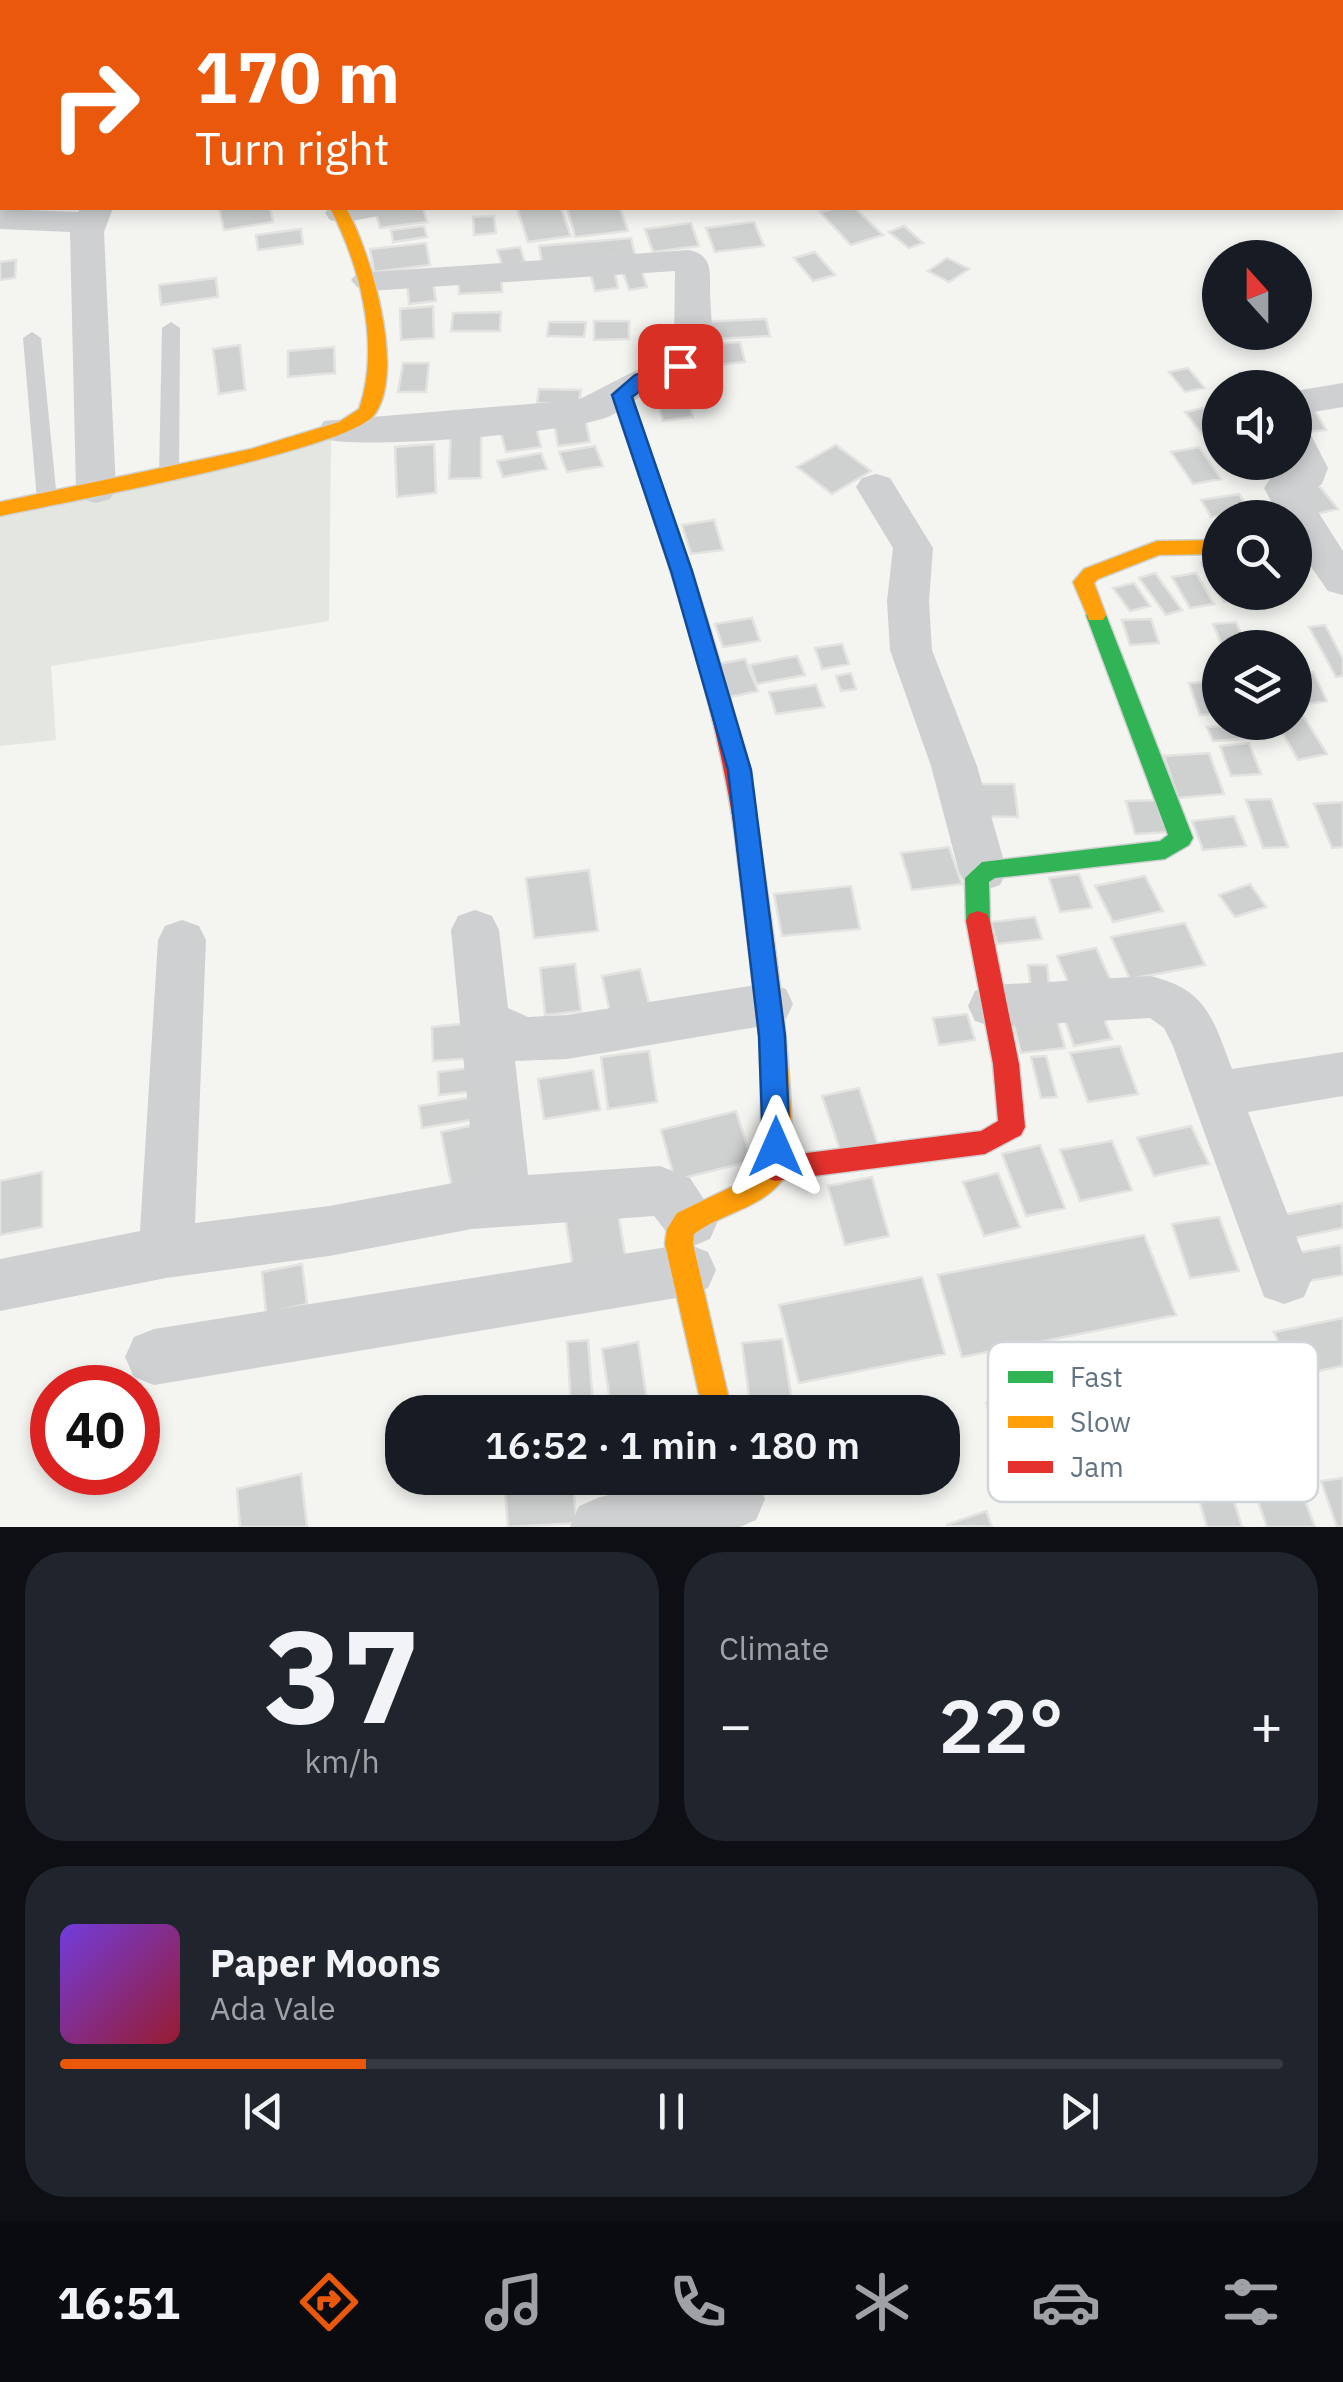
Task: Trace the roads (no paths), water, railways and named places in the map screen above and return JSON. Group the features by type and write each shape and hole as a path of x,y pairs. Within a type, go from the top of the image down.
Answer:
{"street":[{"path":"336,430 367,412 374,396 369,280 350,210"},
{"path":"0,219 92,215 96,490"},
{"path":"0,509 169,475 336,430 410,429 578,412 680,366 692,351 693,266 689,260 369,280"},
{"path":"622,395 681,571 739,770 768,1004 778,1125 775,1169"},
{"path":"1312,400 1343,395"},
{"path":"1289,500 1284,488 1299,480"},
{"path":"154,1357 689,1246 775,1169 984,1142 1012,1127 999,1026 986,983 977,894 982,872 954,766 911,650 908,602 913,548 876,488"},
{"path":"1312,546 1343,581"},
{"path":"982,872 1165,850 1178,844 1178,827 1083,582 1091,574 1157,548 1202,547"},
{"path":"475,930 504,1202"},
{"path":"166,1252 182,940"},
{"path":"992,1006 1150,996 1174,1002 1185,1013 1284,1278"},
{"path":"486,1031 508,1030 517,1040 566,1037 768,1004"},
{"path":"1217,1094 1343,1074"},
{"path":"0,1285 166,1252 329,1232 504,1202 660,1191 672,1195 689,1246 714,1395"},
{"path":"600,1527 736,1501"}],"lane":[{"path":"169,475 171,328"},
{"path":"32,338 47,500"}]}
